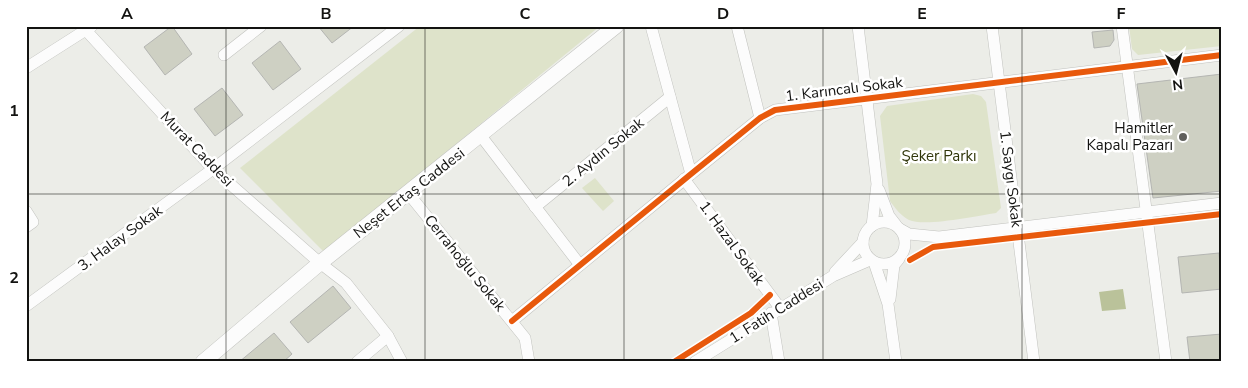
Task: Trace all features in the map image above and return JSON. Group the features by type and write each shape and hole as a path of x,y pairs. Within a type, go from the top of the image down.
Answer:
{"main road":[{"name":"Neşet Ertaş Caddesi","path":"203,362 320,263 616,26"}],"street":[{"path":"224,55 261,26"},
{"name":"3. Halay Sokak","path":"26,306 213,170 399,26"},
{"path":"650,26 670,96 688,176"},
{"path":"737,26 760,118"},
{"path":"858,26 877,184 885,208 899,227 906,241 901,256 894,265 890,313"},
{"name":"1. Saygı Sokak","path":"992,26 1034,362"},
{"path":"1122,26 1166,362"},
{"path":"26,68 87,28"},
{"name":"Murat Caddesi","path":"87,28 213,170 320,263 346,283 388,336 402,362"},
{"name":"1. Karıncalı Sokak","path":"512,322 688,176 760,118 775,110 1222,55"},
{"name":"2. Aydın Sokak","path":"535,207 670,96"},
{"path":"481,136 580,265"},
{"name":"1. Hazal Sokak","path":"688,176 776,310"},
{"path":"872,226 877,184"},
{"name":"Cerrahoğlu Sokak","path":"408,193 525,338 529,362"},
{"path":"832,276 863,242 867,230 872,226 888,222 909,234 939,236 1147,212 1221,206"},
{"path":"26,211 33,222 26,227"},
{"path":"832,276 872,261 887,264 918,244 939,236"},
{"path":"863,242 865,254 872,261 885,290 896,362"},
{"name":"1. Fatih Caddesi","path":"695,362 832,276"},
{"path":"776,310 779,362"},
{"path":"357,362 388,336"}],"green space":[{"path":"420,26 600,26 324,252 240,168"},
{"path":"1129,26 1222,26 1222,46 1138,55 1132,49"},
{"name":"Şeker Parkı","path":"973,94 981,96 986,102 1001,208 996,213 951,220 917,222 909,220 890,201 880,116 887,106"},
{"path":"595,178 614,201 603,211 582,188"}],"shaded area":[{"path":"1123,289 1126,309 1102,311 1099,292"}],"building":[{"path":"172,26 192,54 165,75 144,47"},
{"path":"318,26 354,26 332,43"},
{"path":"1113,30 1114,40 1110,46 1094,48 1092,32"},
{"path":"280,41 301,69 273,90 252,63"},
{"name":"Hamitler Kapalı Pazarı","path":"1222,74 1222,191 1153,198 1137,84"},
{"path":"222,88 243,115 215,136 194,109"},
{"path":"1219,253 1222,289 1182,293 1178,257"},
{"path":"333,286 351,308 308,343 290,322"},
{"path":"274,333 292,354 283,362 239,362"},
{"path":"1222,334 1222,362 1190,362 1187,337"}],"cycle path":[{"path":"512,321 760,118 775,110 1222,55"},
{"path":"910,260 933,247 1222,214"},
{"path":"674,362 751,313 770,295"}],"place":[{"name":"Hamitler Kapalı Pazarı","path":"1183,137"}]}
